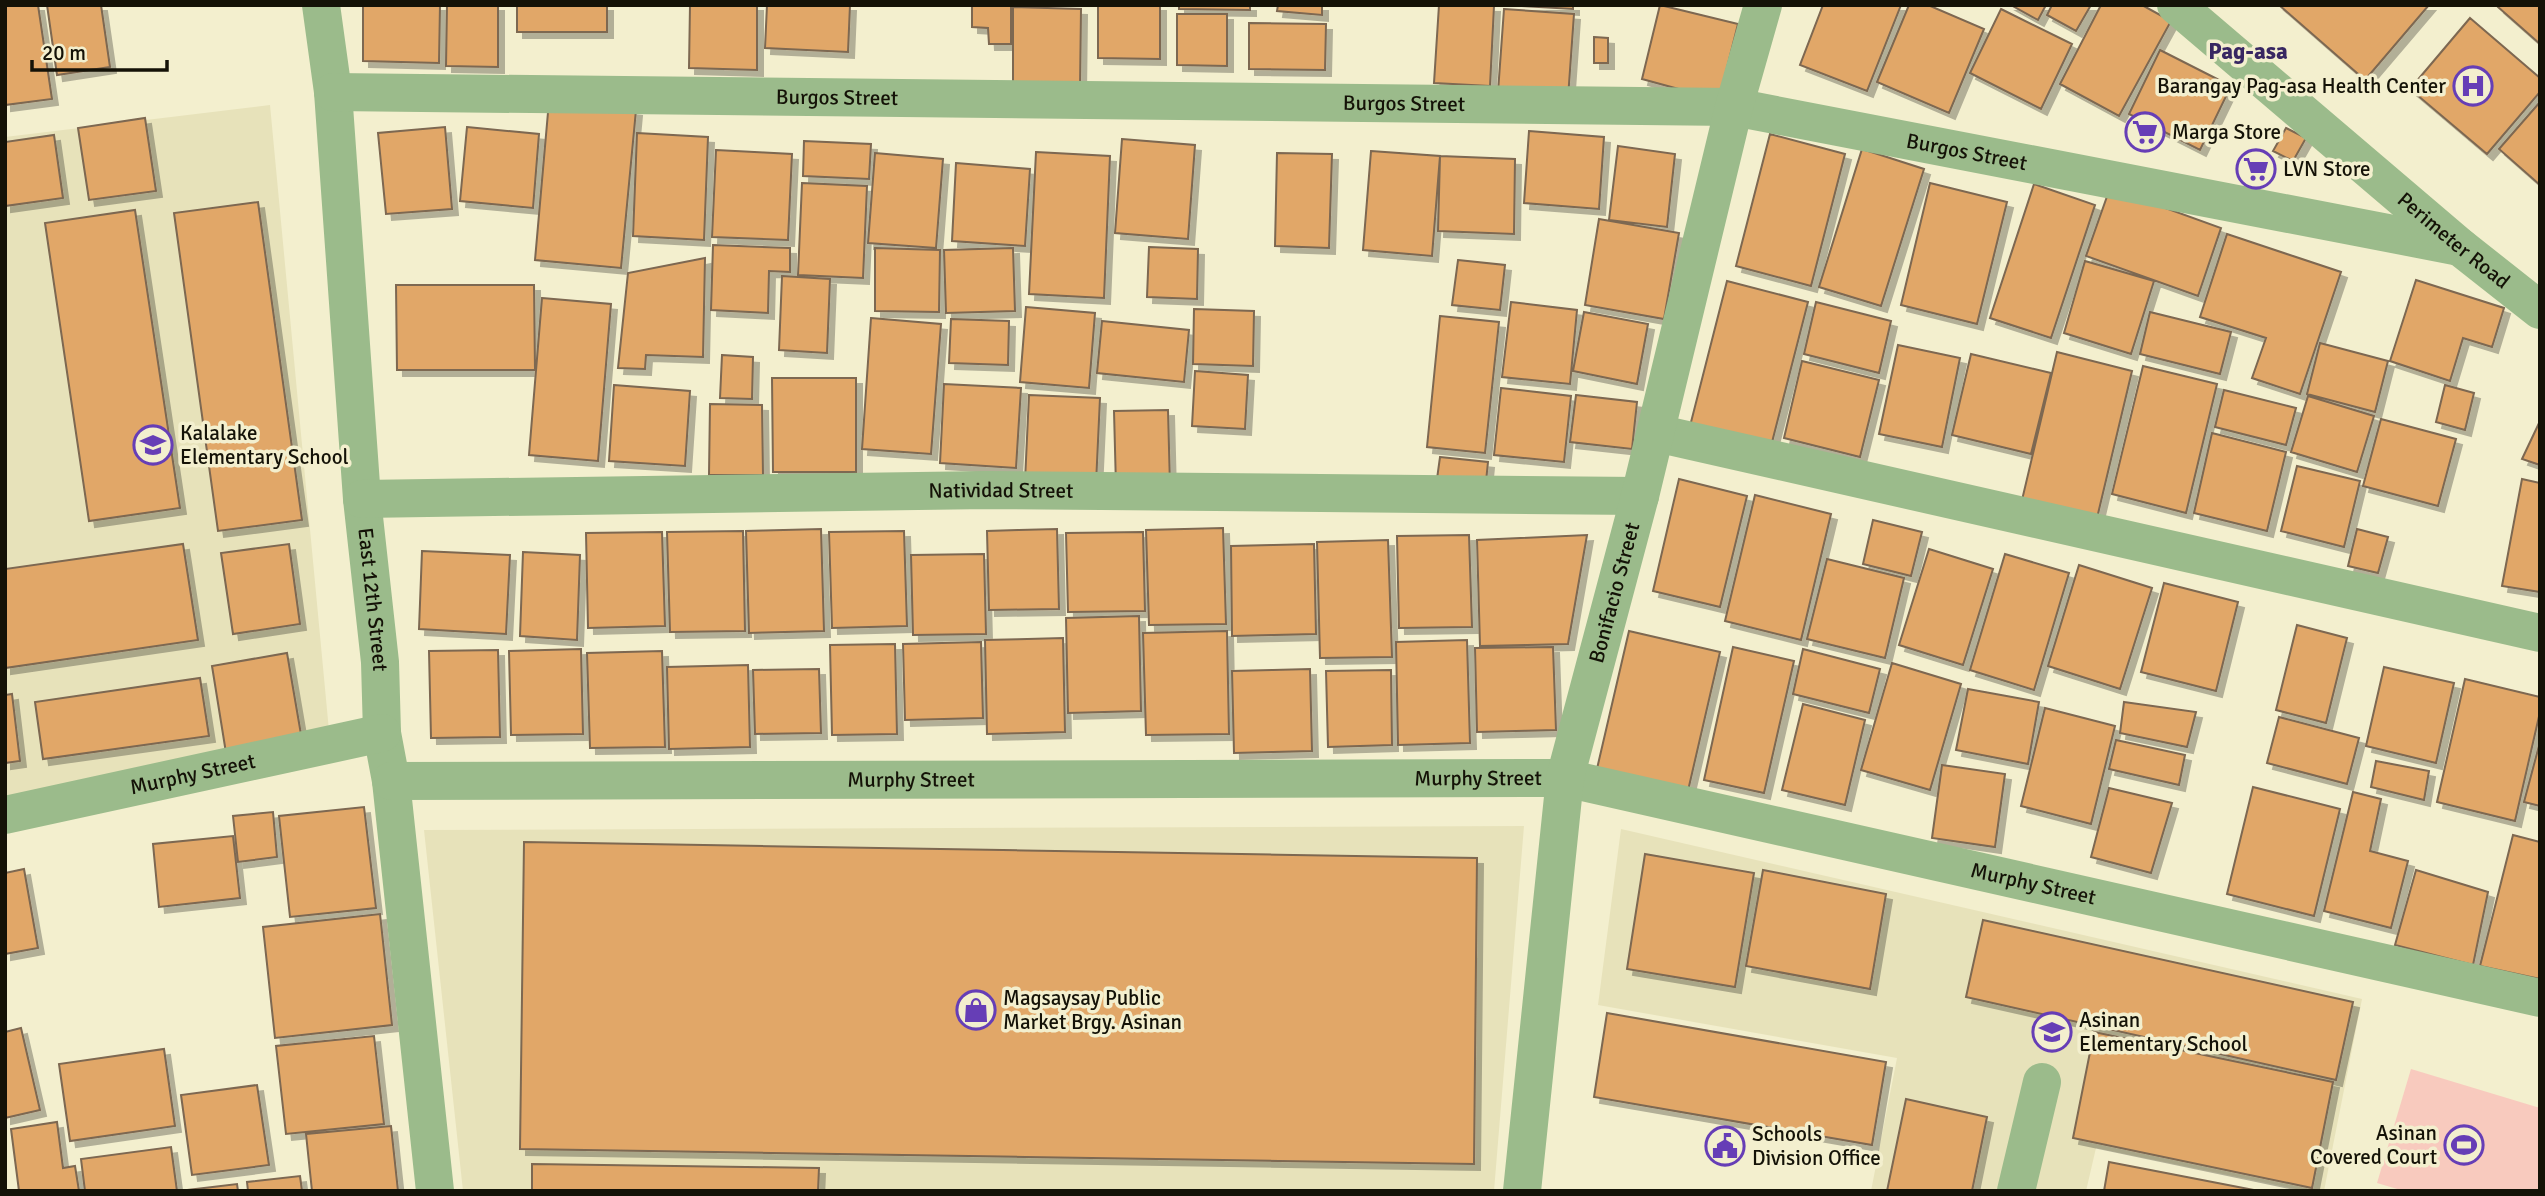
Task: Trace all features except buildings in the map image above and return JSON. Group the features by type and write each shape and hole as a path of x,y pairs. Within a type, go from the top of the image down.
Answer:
{"street":[{"name":"East 12th Street","path":"321,5 334,92 362,499 380,662 382,733 391,781 435,1191"},
{"name":"Bonifacio Street","path":"1522,1191 1565,778 1656,433 1734,107 1763,5"},
{"name":"Perimeter Road","path":"2176,5 2460,247 2540,310"},
{"name":"Burgos Street","path":"334,92 1734,107 2460,247"},
{"path":"1656,433 2540,633"},
{"name":"Natividad Street","path":"362,499 987,490 1640,496"},
{"name":"Murphy Street","path":"5,814 382,733"},
{"name":"Murphy Street","path":"391,781 1565,778 2540,998"},
{"path":"2016,1191 2042,1082"}],"shaded area":[{"name":"Kalalake Elementary School","path":"270,105 331,752 5,802 5,137"},
{"name":"Magsaysay Public Market Brgy. Asinan","path":"1524,826 1494,1191 463,1191 424,830"},
{"name":"Asinan Elementary School","path":"1621,829 2362,999 2324,1191 2306,1191 2096,1148 2086,1191 1871,1191 1897,1058 1598,1005"},
{"name":"Asinan Covered Court","path":"2411,1069 2540,1108 2540,1191 2404,1191 2377,1183"}],"place":[{"name":"Barangay Pag-asa Health Center","path":"2473,86"},
{"name":"Marga Store","path":"2145,132"},
{"name":"LVN Store","path":"2256,169"},
{"name":"Kalalake Elementary School","path":"153,445"},
{"name":"Magsaysay Public Market Brgy. Asinan","path":"976,1010"},
{"name":"Asinan Elementary School","path":"2052,1032"},
{"name":"Asinan Covered Court","path":"2464,1145"},
{"name":"Schools Division Office","path":"1725,1146"}],"district":[{"name":"Pag-asa","path":"2248,51"}]}
